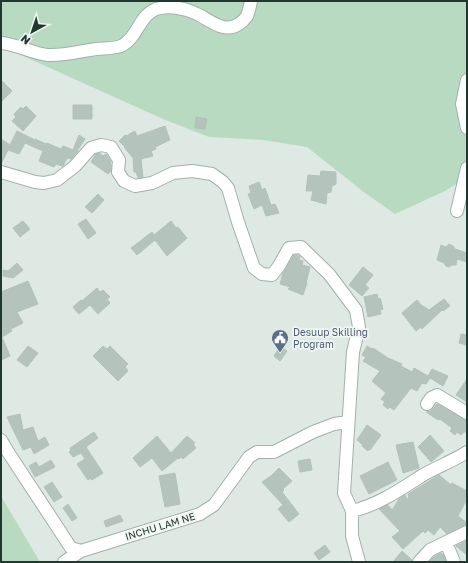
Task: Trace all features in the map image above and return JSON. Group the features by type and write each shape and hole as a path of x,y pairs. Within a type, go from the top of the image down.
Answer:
{"street":[{"path":"1,42 47,55 115,47 123,45 132,38 140,22 146,16 155,10 170,7 198,14 214,24 234,28 247,16 251,1"},
{"path":"467,80 462,104 467,128"},
{"path":"1,172 35,182 50,182 57,180 76,166 91,148 100,145 111,147 119,160 118,172 124,181 135,186 152,183 173,173 192,171 212,174 223,182 228,188 254,268 262,274 272,275 289,248 301,247 329,274 356,310 359,327 353,352 344,493 352,511 352,536 359,562"},
{"path":"457,211 467,168"},
{"path":"428,404 431,398 437,395 467,413"},
{"name":"INCHU LAM NE","path":"64,562 81,551 200,514 214,505 249,457 257,452 274,452 313,432 334,424 348,422"},
{"path":"1,440 70,548 81,551"},
{"path":"352,511 366,507 386,497 467,452"},
{"path":"419,562 430,550 467,532"},
{"path":"446,542 454,562"}],"green space":[{"path":"1,1 467,1 467,177 445,191 395,214 365,193 307,147 263,140 209,137 163,119 1,46"},
{"path":"1,496 40,562 1,562"}],"building":[{"path":"1,80 12,91 1,102"},
{"path":"73,105 92,105 92,119 73,119"},
{"path":"26,106 36,116 23,131 12,121 16,117 14,114 21,107 23,109"},
{"path":"196,117 207,119 205,129 195,128"},
{"path":"165,126 170,140 155,147 156,149 151,151 153,156 141,159 143,177 138,178 136,172 134,172 133,158 119,141 125,135 126,136 135,131 137,136"},
{"path":"17,131 35,140 61,149 63,146 73,150 79,135 85,139 78,151 71,159 67,158 63,166 56,164 54,167 39,161 43,151 25,143 19,154 8,150 1,164 1,139 10,145"},
{"path":"99,153 103,156 106,154 111,162 111,171 108,174 91,162 96,154"},
{"path":"321,171 336,172 336,184 332,186 331,192 327,193 326,204 311,200 313,191 306,191 308,175 320,176"},
{"path":"259,182 262,190 265,188 271,205 275,204 279,213 266,216 262,205 254,209 248,194 251,193 249,186"},
{"path":"98,194 104,200 92,213 85,207"},
{"path":"86,219 96,233 88,239 78,224"},
{"path":"23,221 30,229 20,237 13,228"},
{"path":"171,221 187,238 167,256 155,240 137,255 131,248 152,232 154,235"},
{"path":"449,244 455,249 467,253 467,262 457,259 456,265 449,267 437,260 441,245 446,247"},
{"path":"294,255 300,256 299,260 303,261 302,265 310,267 303,295 288,289 290,287 280,284 283,273"},
{"path":"17,263 23,270 13,278 3,276 3,270 8,271"},
{"path":"363,267 373,275 365,285 369,288 362,296 349,285"},
{"path":"28,281 38,304 17,312 23,323 11,329 12,331 2,337 10,356 1,360 1,292"},
{"path":"97,288 100,292 103,290 110,297 107,299 110,303 98,314 90,305 79,314 73,307"},
{"path":"377,294 378,299 380,298 383,309 380,310 381,314 368,317 364,297"},
{"path":"444,299 450,306 443,311 442,310 422,329 421,327 416,331 402,313 417,300 422,306 429,310"},
{"path":"461,334 467,335 467,345 459,343"},
{"path":"28,346 38,353 27,367 17,360"},
{"path":"103,346 107,349 110,346 128,364 125,367 128,371 118,381 93,356"},
{"path":"280,346 287,351 280,361 274,356"},
{"path":"367,346 402,364 401,366 412,372 414,368 428,376 432,369 448,376 443,386 430,378 426,384 422,383 417,391 411,388 394,410 390,407 388,409 383,405 385,402 381,399 386,393 372,381 380,371 363,361 366,357 362,355"},
{"path":"467,379 467,402 456,395"},
{"path":"437,404 467,420 467,432 464,432 461,435 457,432 455,435 450,431 452,428 440,419 438,420 426,412 431,411"},
{"path":"20,414 23,430 33,427 38,441 45,437 49,445 34,454 31,447 23,450 7,417"},
{"path":"367,425 381,435 368,451 357,440"},
{"path":"94,432 98,438 86,447 103,473 92,480 91,478 88,480 77,464 85,459 81,453 73,457 69,452 71,450 70,448"},
{"path":"430,435 444,451 431,462 418,447"},
{"path":"157,436 171,453 187,436 195,443 193,444 196,448 183,459 181,457 179,459 178,458 162,471 152,458 140,467 133,458"},
{"path":"413,442 419,468 403,473 396,445"},
{"path":"310,459 312,470 300,472 298,461"},
{"path":"51,460 55,467 35,477 29,466 36,462 39,467"},
{"path":"388,462 397,480 369,494 360,476"},
{"path":"279,468 292,481 283,489 284,490 282,492 299,514 289,522 278,509 283,505 262,482"},
{"path":"175,473 180,504 165,507 159,476"},
{"path":"439,475 451,485 452,483 467,491 467,499 458,516 467,523 467,525 447,534 440,527 434,535 428,530 425,533 423,531 403,549 392,537 400,531 379,509 388,505 392,510 399,499 405,495 407,499 409,499 408,494"},
{"path":"52,482 62,497 54,502 44,487"},
{"path":"68,504 77,518 72,521 63,508"},
{"path":"120,515 123,521 106,527 104,521"},
{"path":"466,541 467,542 467,555 456,546"},
{"path":"325,545 330,552 319,560 314,553"},
{"path":"402,551 412,560 412,562 393,562"},
{"path":"441,553 446,562 429,562 435,556"}],"place":[{"name":"Desuup Skilling Program","path":"280,353"}]}
